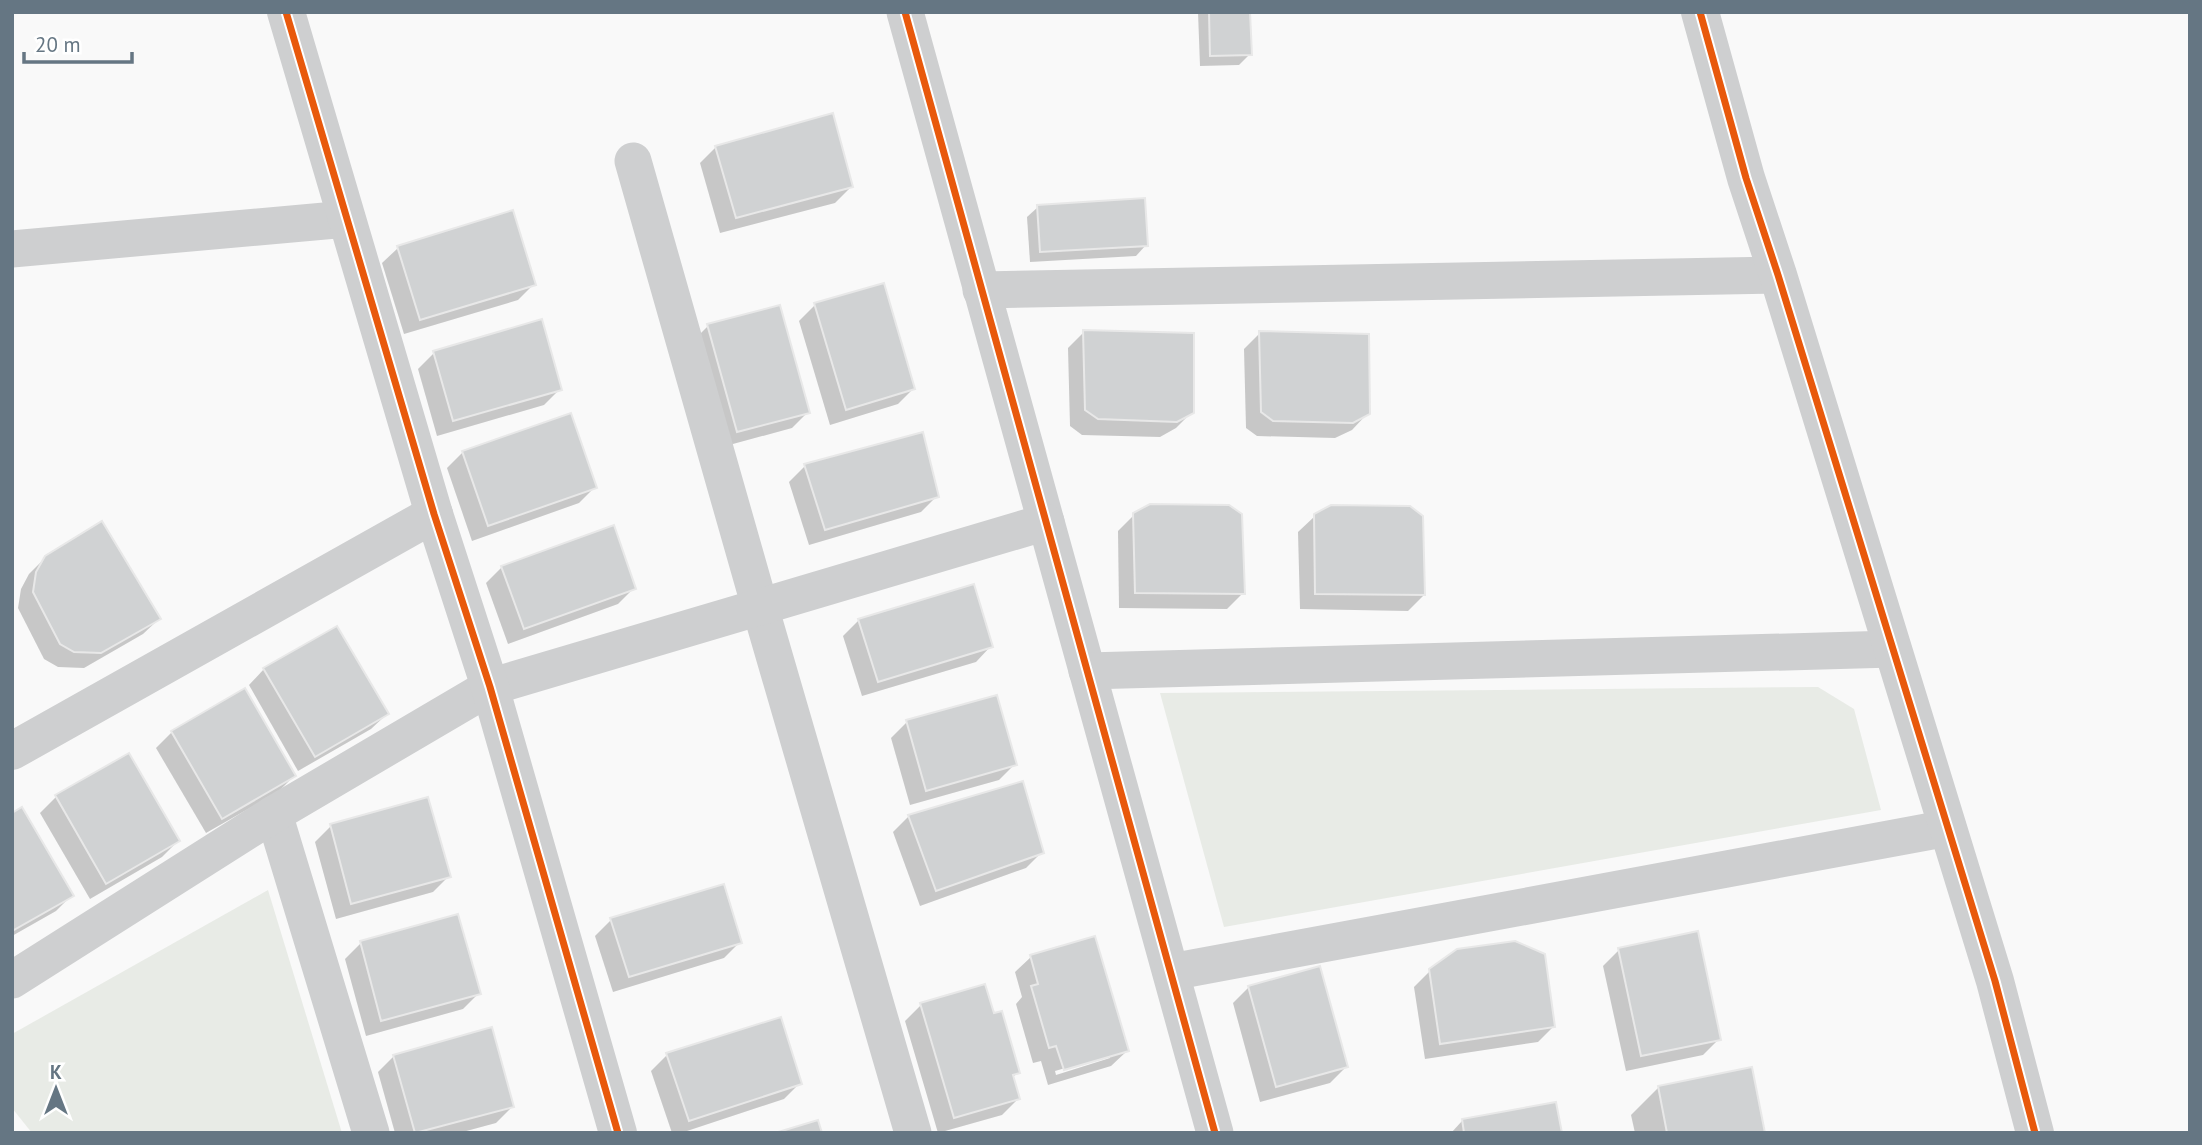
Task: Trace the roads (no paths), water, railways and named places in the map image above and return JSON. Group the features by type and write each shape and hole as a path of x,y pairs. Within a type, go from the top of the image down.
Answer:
{"street":[{"path":"286,12 434,514 490,687 618,1133"},
{"path":"905,12 1215,1133"},
{"path":"1700,12 1746,178 1779,275 1995,981 2035,1133"},
{"path":"634,161 913,1133"},
{"path":"12,249 347,219"},
{"path":"981,289 1779,275"},
{"path":"12,751 434,514"},
{"path":"12,980 274,814 490,687 1046,522"},
{"path":"1087,671 1893,649"},
{"path":"274,814 371,1133"},
{"path":"1171,972 1948,828"}]}
